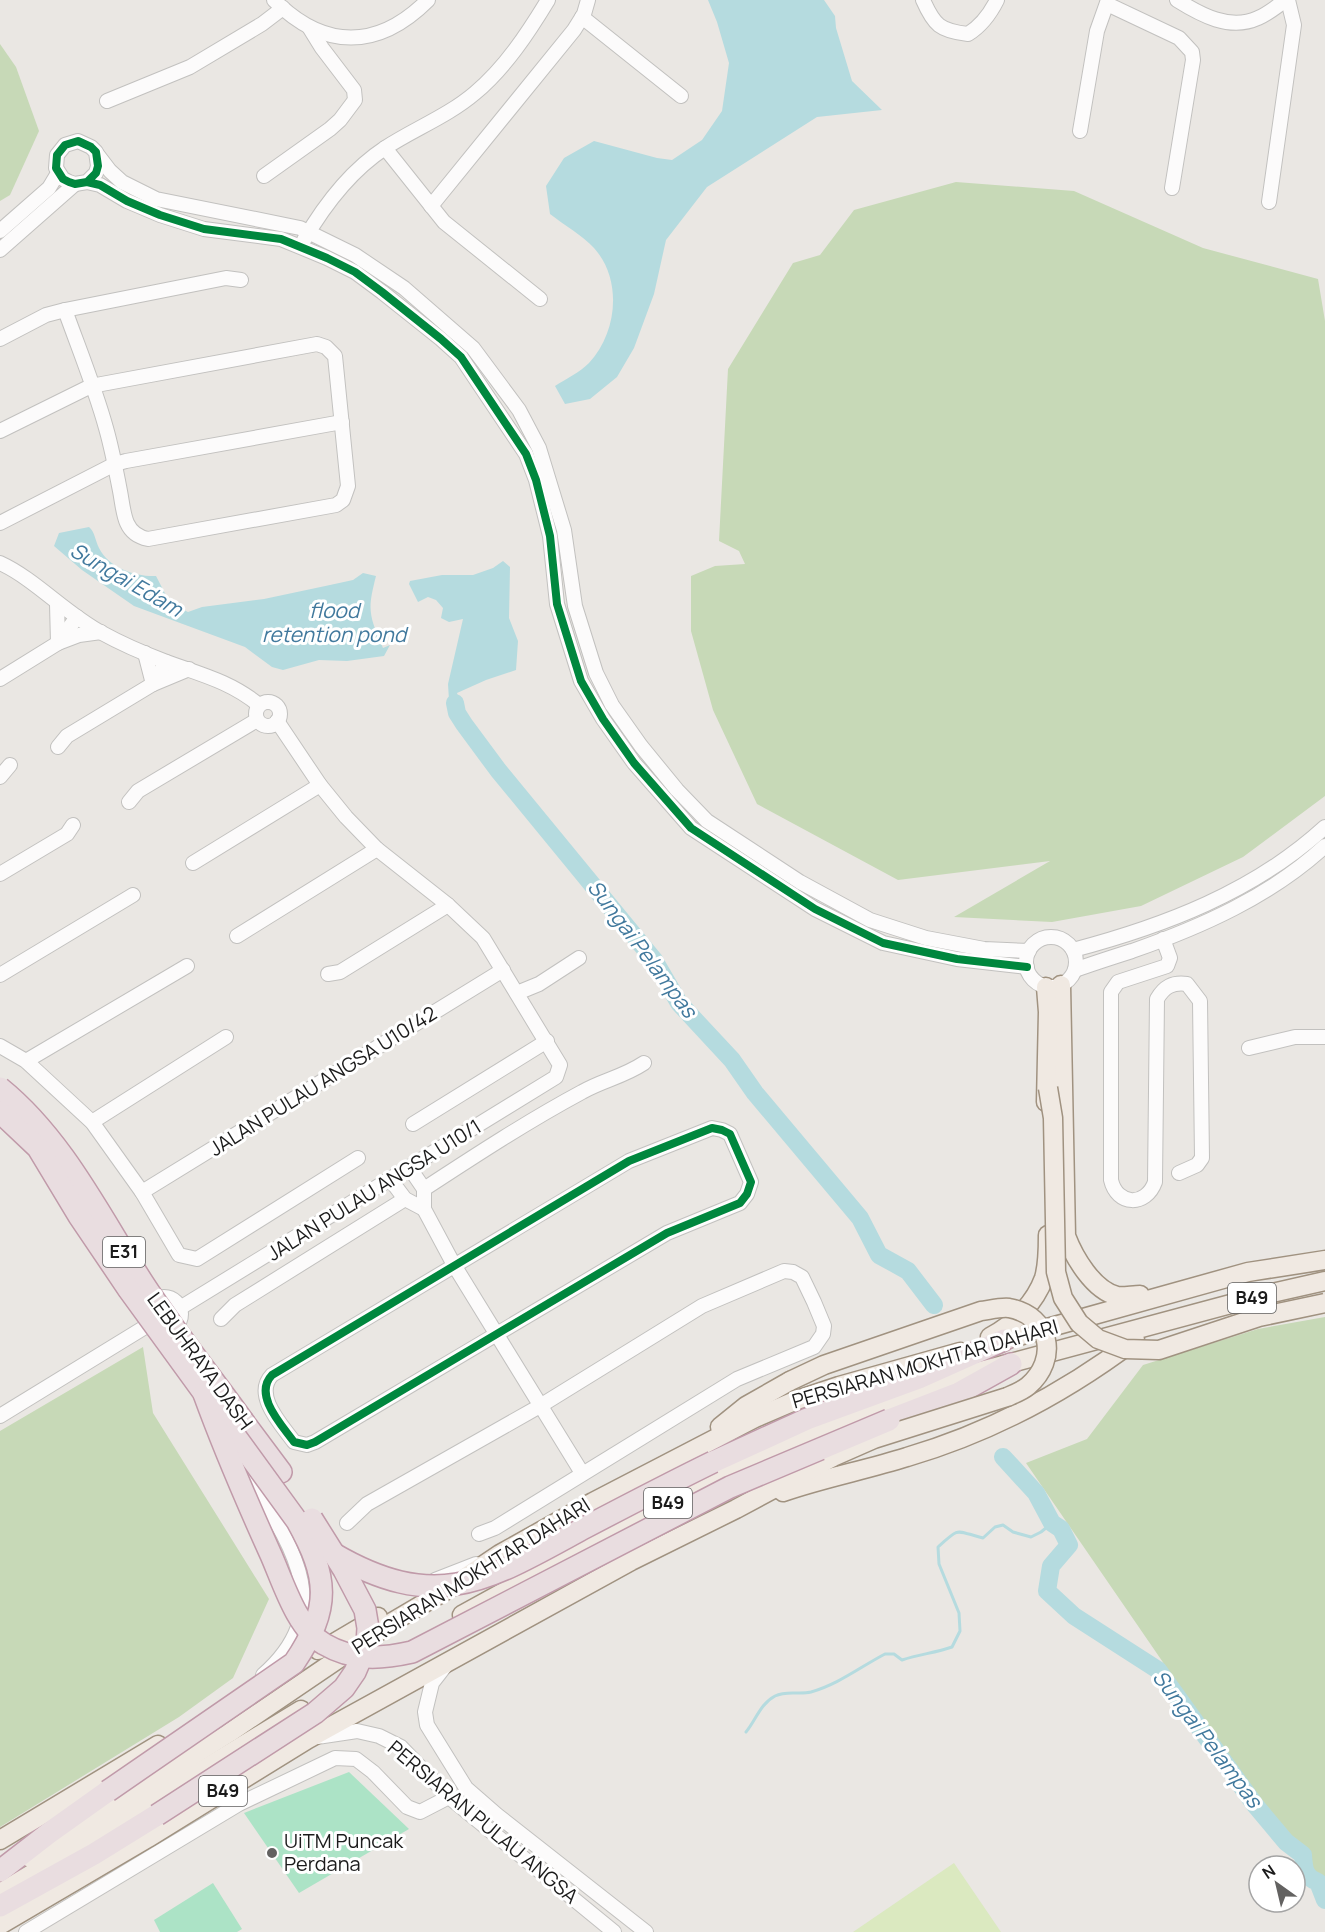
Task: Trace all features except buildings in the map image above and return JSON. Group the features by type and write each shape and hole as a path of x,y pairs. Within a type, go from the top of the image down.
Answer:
{"highway":[{"name":"LEBUHRAYA DASH","path":"0,1088 34,1119 74,1173 145,1286 292,1489 344,1570 365,1610 368,1628 367,1644 355,1672 344,1688 315,1713 94,1854 0,1906"},
{"name":"LEBUHRAYA DASH","path":"0,1110 38,1148 79,1216 204,1394"},
{"path":"331,1552 366,1571 406,1584 446,1586 468,1582 514,1566 632,1502 807,1419 919,1378 1004,1340"},
{"path":"204,1394 231,1467 295,1611 321,1643 347,1655 373,1659 412,1652 730,1487 959,1393 1011,1364"},
{"path":"0,1873 49,1833 294,1663 303,1650 320,1610 322,1578 312,1548 285,1503 204,1394"}],"main road":[{"path":"965,1351 1006,1329 1028,1306 1044,1279 1049,1227 1044,1117 1048,1088 1048,1012 1054,986"},
{"path":"1054,986 1066,1236 1076,1260 1085,1272 1101,1287 1116,1296 1167,1294"},
{"path":"1048,1088 1053,1118 1056,1272 1063,1298 1068,1306 1079,1323 1098,1339 1125,1349 1159,1350 1259,1317 1325,1304"},
{"name":"PERSIARAN MOKHTAR DAHARI","path":"0,1873 89,1821 229,1733 375,1634 500,1554 593,1502 755,1418 840,1386 1167,1294 1248,1272 1325,1260"},
{"name":"PERSIARAN MOKHTAR DAHARI","path":"0,1893 424,1636 585,1547 754,1458 860,1411 951,1379 1179,1317 1325,1281"},
{"path":"693,1449 746,1406 790,1381 824,1365 981,1311 1008,1308 1033,1317 1043,1330 1048,1346 1046,1359 1039,1373 1027,1387 1007,1397 874,1439 833,1457 736,1509"},
{"name":"B49","path":"0,1925 148,1838 308,1739 621,1567 736,1509 796,1488 908,1457 970,1436 1023,1412 1112,1357 1140,1336 1179,1317"},
{"path":"0,1840 294,1660 334,1643 386,1612 500,1554"}],"street":[{"path":"107,101 190,67 262,24 278,4 309,27 349,39 381,34 417,11 428,0"},
{"path":"300,247 331,198 355,172 384,148 444,115 476,93 525,38 548,0"},
{"path":"431,206 574,30 588,0"},
{"path":"923,0 931,17 941,28 955,33 968,34 991,12 997,0"},
{"path":"1177,0 1203,15 1225,23 1244,23 1258,18 1287,0 1294,25 1269,202"},
{"path":"1080,131 1097,31 1107,2 1179,38 1192,52 1193,60 1172,188"},
{"path":"582,17 681,96"},
{"path":"264,176 330,129 355,100 354,90 309,27"},
{"path":"0,231 49,188 58,174 56,161 60,149 71,142 85,143 122,182 156,199 300,228 355,255 404,288 473,348 519,410 539,448 564,530 575,606 596,673 612,705 641,746 677,790 707,821 800,882 870,920 926,938 972,947 1029,951"},
{"path":"384,148 444,222 540,299"},
{"path":"0,250 96,173 98,159 96,152"},
{"path":"58,174 69,183 100,185 127,201 160,215 204,229 281,239 300,247 355,272 441,339 461,357 526,454 536,480 550,536 557,604 581,681 603,719 634,763 691,828 815,909 883,943 957,959 1027,967"},
{"path":"0,339 46,315 65,310 226,278 240,280"},
{"path":"0,431 92,386 318,344 326,347 335,356 348,486 343,500 336,505 148,539 139,537 126,522 116,464 101,411 92,386 65,310"},
{"path":"0,523 116,464 342,422"},
{"path":"97,474 119,484"},
{"path":"0,563 13,569 57,604 101,633 166,662 207,674 245,694 259,705"},
{"path":"57,604 58,643"},
{"path":"58,643 77,617"},
{"path":"0,679 58,643 79,635 101,633"},
{"path":"145,653 153,684"},
{"path":"153,684 166,662"},
{"path":"58,747 67,736 153,684 189,669"},
{"path":"277,722 267,726 257,720 255,713 259,705 265,702 275,704 279,710 277,722 320,785 376,849 448,905 483,938 547,1041 413,1124"},
{"path":"129,802 138,791 257,720"},
{"path":"0,777 10,765"},
{"path":"193,862 320,785"},
{"path":"0,874 67,834 72,825"},
{"path":"1073,950 1146,929 1208,903 1254,880 1285,860 1325,827"},
{"path":"1075,970 1149,945 1253,899 1325,846"},
{"path":"237,936 376,849"},
{"path":"0,975 133,895"},
{"path":"328,974 340,972 448,905"},
{"path":"1050,938 1063,940 1073,950 1076,959 1075,970 1070,979 1054,986 1035,982 1027,967 1029,951 1038,942 1050,938"},
{"path":"1163,939 1170,961 1167,966 1118,982 1111,992 1111,1180 1113,1190 1122,1198 1133,1201 1144,1197 1155,1182 1156,999 1162,990 1178,983 1187,984 1200,1001 1202,1147 1200,1163 1179,1173"},
{"path":"1149,945 1156,970"},
{"path":"517,993 539,984 579,958"},
{"path":"26,1061 186,966"},
{"name":"JALAN PULAU ANGSA U10/42","path":"142,1192 503,970"},
{"path":"1249,1048 1294,1037 1325,1036"},
{"path":"92,1122 226,1037"},
{"name":"JALAN PULAU ANGSA U10/1","path":"180,1308 556,1077 560,1065 547,1041"},
{"path":"0,1046 26,1061 92,1122 142,1192 179,1255 197,1259 358,1158"},
{"path":"422,1186 584,1091 629,1073 644,1063"},
{"path":"0,1081 19,1096 64,1144 91,1182 162,1297"},
{"path":"0,1110 40,1143 67,1173 148,1306"},
{"path":"712,1128 729,1134 751,1182 747,1194 740,1203 667,1233 315,1442 307,1445 294,1442 267,1400 265,1392 267,1381 272,1375 454,1265 629,1161 712,1128"},
{"path":"410,1167 422,1186 424,1209 454,1265 582,1473"},
{"path":"390,1179 403,1197 424,1209"},
{"path":"221,1319 235,1305 403,1197"},
{"path":"347,1524 367,1504 540,1406 702,1306 784,1271 793,1272 801,1278 824,1326 823,1334 814,1347 737,1379 495,1528 479,1534"},
{"path":"156,1298 173,1299 180,1308 178,1324 169,1330 158,1330 150,1324 146,1315 148,1306 156,1298"},
{"path":"0,1416 150,1324"},
{"path":"178,1324 300,1514 361,1573 397,1586 417,1588 500,1554"},
{"path":"163,1331 291,1549 300,1571 303,1607 298,1631 290,1647 272,1667 245,1690"},
{"name":"PERSIARAN PULAU ANGSA","path":"450,1661 432,1683 425,1712 427,1725 466,1788 646,1932"},
{"name":"PERSIARAN PULAU ANGSA","path":"308,1739 357,1731 379,1736 400,1747 449,1797 614,1932"},
{"path":"26,1932 239,1804 335,1758 356,1759 407,1807 420,1812 449,1797"}],"green space":[{"path":"0,44 16,67 39,131 10,195 0,201"},
{"path":"956,182 1074,191 1203,248 1318,279 1325,321 1325,796 1243,857 1141,906 1052,922 954,917 1050,861 898,880 757,804 713,710 691,631 691,576 715,566 745,564 739,551 719,541 728,369 793,263 820,255 854,210"},
{"path":"1325,1317 1325,1898 1307,1872 1307,1854 1295,1854 1026,1463 1087,1439 1143,1365 1258,1329"},
{"path":"143,1347 153,1413 269,1599 233,1678 179,1717 0,1827 0,1431"},
{"path":"349,1772 409,1829 299,1893 244,1813"},
{"path":"954,1863 1001,1932 853,1932"},
{"path":"213,1883 242,1929 237,1932 160,1932 154,1920"}],"water":[{"path":"708,0 824,0 835,16 836,28 852,81 882,110 817,117 707,187 666,240 654,294 634,348 617,377 590,399 565,404 555,386 589,363 598,351 611,322 613,291 603,261 594,248 550,214 546,186 564,158 594,141 672,160 702,140 722,111 729,63"},
{"name":"flood retention pond","path":"89,527 99,548 109,561 132,573 156,576 170,603 188,612 202,607 264,599 353,580 363,573 376,576 371,597 372,620 383,648 390,645 384,656 347,661 319,660 283,670 272,667 245,647 134,606 82,570 54,546 59,533"},
{"name":"flood retention pond","path":"503,561 510,567 509,618 518,641 516,670 457,693 466,721 459,727 449,700 448,684 463,619 449,622 441,618 443,608 436,600 428,597 418,602 409,584 410,581 442,575 473,575 493,568"}],"waterway":[{"name":"Sungai Pelampas","path":"455,703 457,713 464,724 498,770 654,960 679,1003 732,1060 755,1093 860,1218 879,1255 908,1271 934,1305"},
{"name":"Sungai Pelampas","path":"1003,1457 1036,1493 1052,1523 1061,1529 1069,1545 1051,1566 1047,1591 1074,1616 1158,1670 1255,1805 1286,1842 1303,1855 1306,1872 1318,1882 1325,1900"},
{"path":"746,1732 762,1708 775,1696 821,1689 885,1654 894,1654 902,1660 952,1647 960,1631 959,1613 939,1564 938,1547 955,1533 963,1532 983,1538 995,1527 1003,1525 1013,1532 1031,1537 1052,1523"}],"cycle path":[{"path":"87,182 96,173 98,166 96,152 78,141 65,145 57,155 56,168 63,179 75,184 87,182 100,185 127,201 160,215 204,229 281,239 327,258 355,272 461,357 526,454 536,480 550,536 557,604 581,681 603,719 634,763 691,828 815,909 883,943 957,959 1027,967"},
{"path":"712,1128 730,1134 751,1182 747,1194 740,1203 667,1233 315,1442 307,1445 294,1442 276,1418 267,1400 266,1391 267,1383 272,1375 629,1161 712,1128"}],"place":[{"name":"UiTM Puncak Perdana","path":"272,1853"}],"water label":[{"name":"Sungai Edam","path":"126,580"}]}
